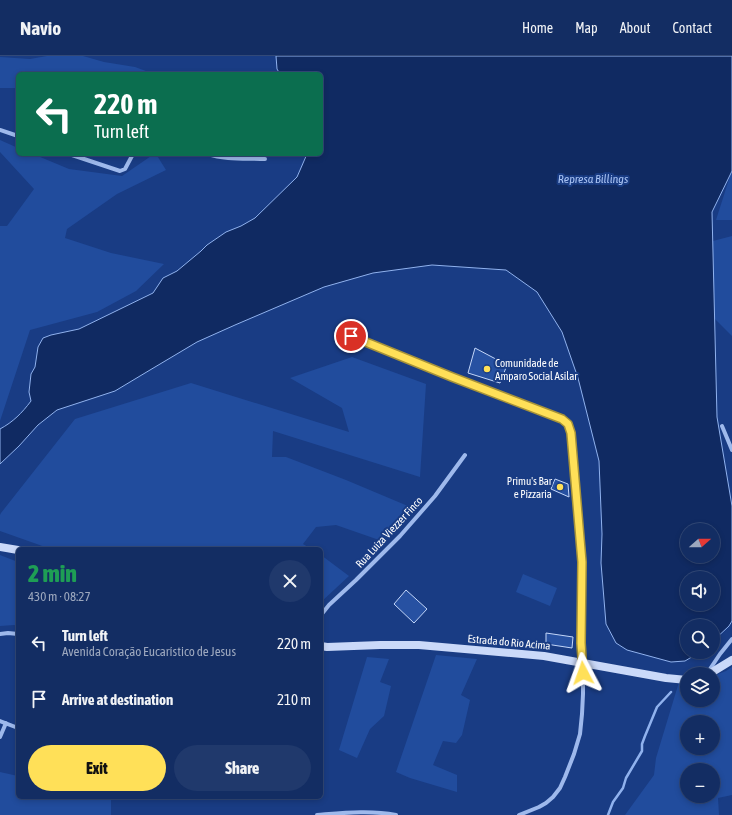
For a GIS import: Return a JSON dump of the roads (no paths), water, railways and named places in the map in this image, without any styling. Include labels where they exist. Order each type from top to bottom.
[{"type":"main road","points":[[0,548],[16,550]]},
{"type":"main road","name":"Estrada do Rio Acima","points":[[323,647],[419,645],[544,656],[654,676],[680,679]]},
{"type":"main road","points":[[720,667],[732,660]]},
{"type":"street","points":[[0,130],[16,135]]},
{"type":"street","points":[[75,156],[120,171],[128,166],[132,156]]},
{"type":"street","points":[[212,156],[265,159]]},
{"type":"street","points":[[351,336],[562,419],[568,424],[571,433],[582,562],[582,714],[580,734],[574,754],[560,788],[546,803],[519,815]]},
{"type":"street","points":[[722,426],[732,450]]},
{"type":"street","name":"Rua Luiza Viezzer Finco","points":[[323,612],[400,536],[435,496],[465,455]]},
{"type":"street","points":[[0,634],[16,634]]},
{"type":"street","points":[[712,667],[732,639]]},
{"type":"street","points":[[0,721],[16,727]]},
{"type":"street","points":[[0,737],[6,723]]},
{"type":"street","points":[[317,815],[379,813],[396,815]]},
{"type":"water","name":"Represa Billings","points":[[276,56],[732,56],[732,171],[712,212],[717,417],[732,506],[732,621],[720,634],[720,619],[680,619],[680,659],[688,659],[685,661],[671,662],[627,650],[616,643],[606,624],[601,563],[602,534],[599,461],[578,378],[562,332],[537,292],[506,270],[432,265],[373,273],[324,287],[197,342],[115,391],[57,410],[38,425],[0,464],[0,429],[17,417],[31,401],[29,392],[31,374],[35,367],[38,347],[43,338],[79,329],[153,293],[163,278],[177,271],[207,245],[226,232],[255,218],[297,177],[306,156],[323,156],[323,72],[279,72],[277,69]]},
{"type":"waterway","points":[[608,815],[613,802],[623,788],[626,778],[642,751],[642,744],[657,707],[671,692]]},
{"type":"place","name":"Comunidade de Amparo Social Asilar","points":[[487,369]]},
{"type":"place","name":"Primu's Bar e Pizzaria","points":[[560,487]]}]
